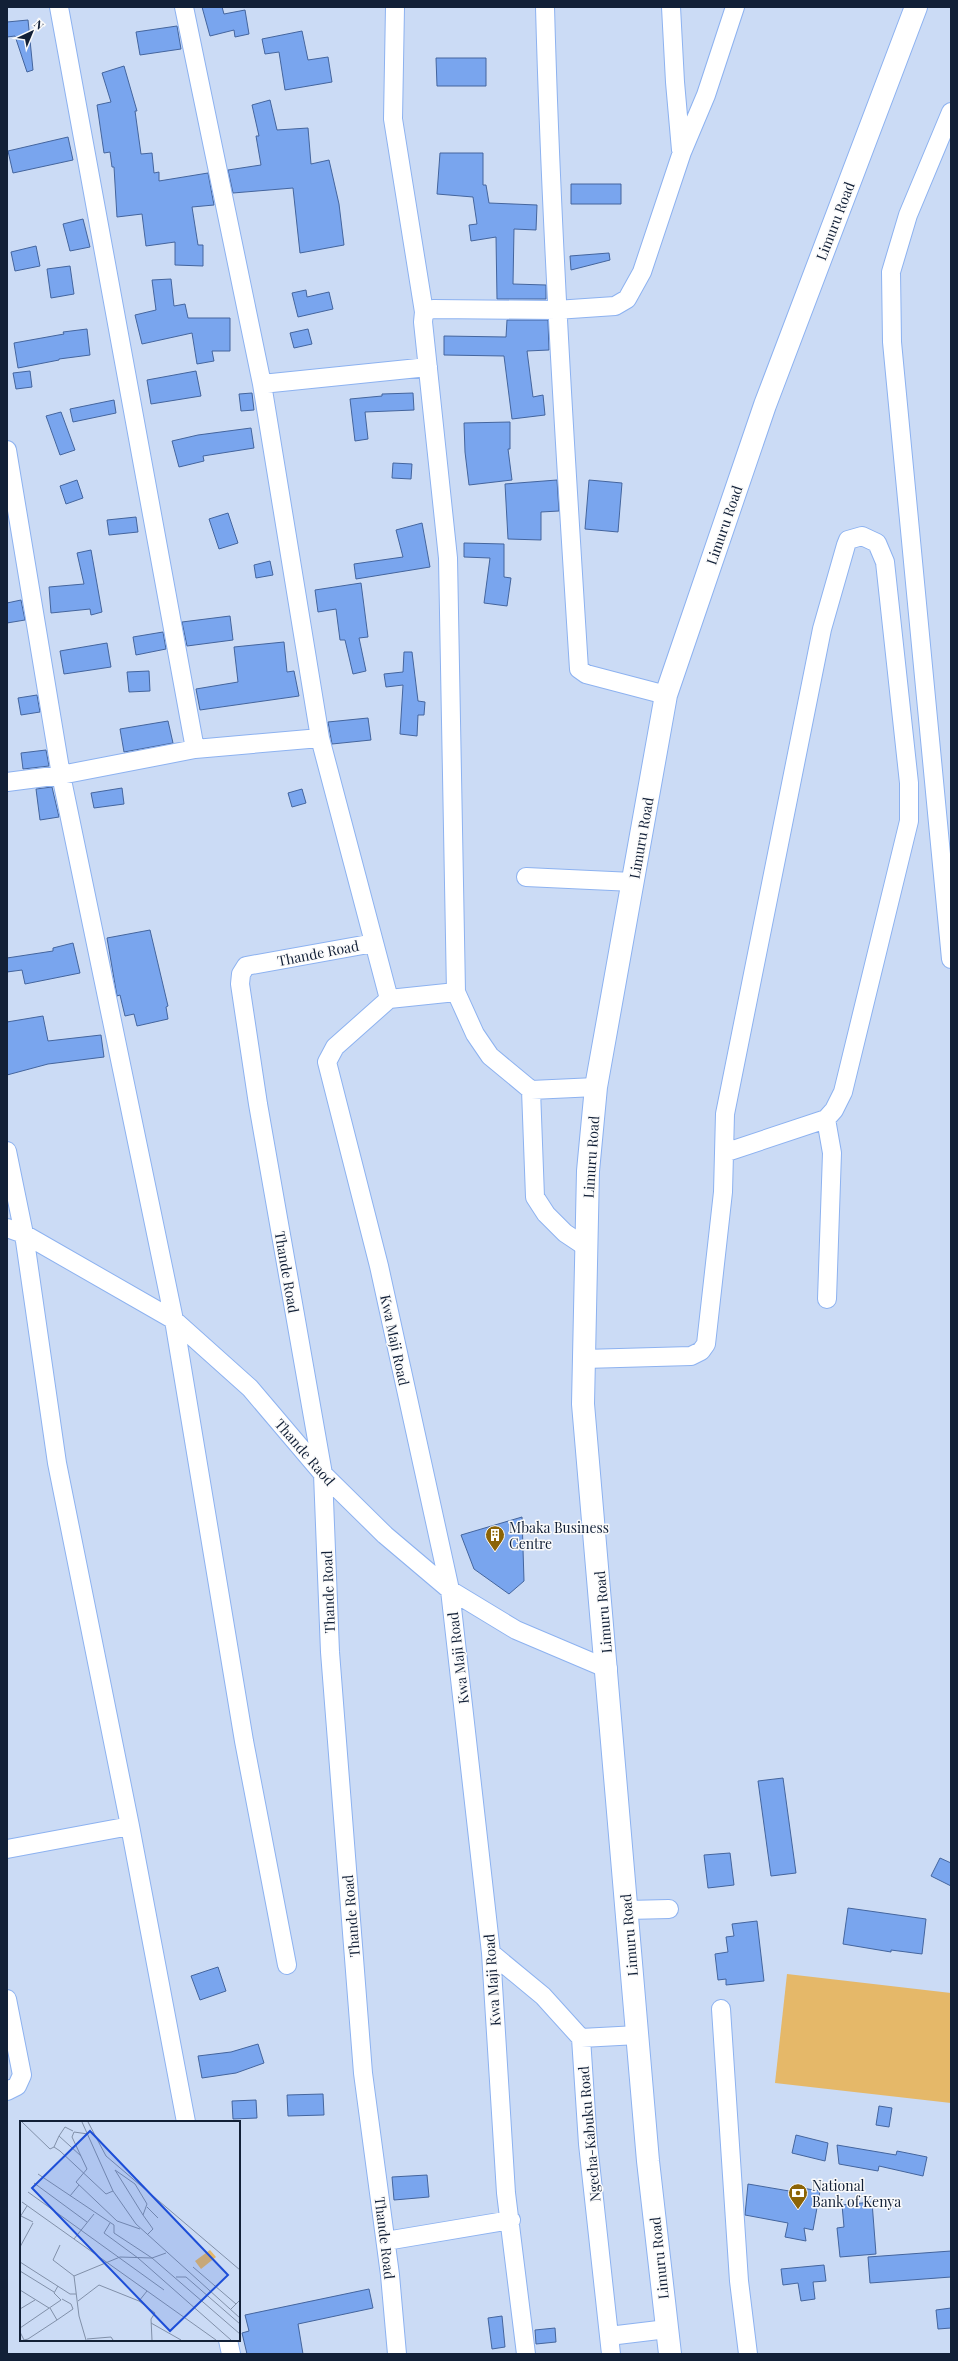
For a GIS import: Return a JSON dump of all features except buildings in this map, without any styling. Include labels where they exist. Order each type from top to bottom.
[{"type":"highway","name":"Limuru Road","points":[[670,2354],[648,2161],[608,1669],[584,1404],[588,1171],[596,1087],[666,695],[766,405],[916,7]]},
{"type":"street","points":[[59,7],[195,749]]},
{"type":"street","points":[[184,7],[262,384],[320,738],[389,999],[456,992]]},
{"type":"street","points":[[395,7],[393,119],[424,312],[423,322],[448,558],[456,992],[475,1034],[490,1056],[531,1090],[596,1087]]},
{"type":"street","points":[[545,7],[549,170],[556,310],[579,670],[586,674],[666,695]]},
{"type":"street","points":[[671,7],[674,82],[682,152]]},
{"type":"street","points":[[424,312],[433,308],[556,310],[615,306],[627,299],[642,272],[682,152],[706,95],[735,7]]},
{"type":"street","points":[[951,112],[908,216],[891,272],[892,342],[951,959]]},
{"type":"street","points":[[262,384],[428,367]]},
{"type":"street","points":[[7,450],[61,775],[174,1320],[244,1741],[287,1964]]},
{"type":"street","points":[[584,1359],[691,1356],[701,1352],[706,1344],[723,1192],[724,1153],[725,1114],[822,629],[848,540],[862,536],[877,543],[885,562],[908,783],[909,821],[843,1092],[834,1110],[826,1119],[724,1153]]},
{"type":"street","points":[[7,782],[61,775],[195,749],[320,738]]},
{"type":"street","points":[[526,877],[633,882]]},
{"type":"street","name":"Thande Road","points":[[374,943],[246,966],[241,974],[240,984],[258,1104],[323,1474],[330,1652],[363,2065],[386,2241],[397,2354]]},
{"type":"street","name":"Kwa Maji Road","points":[[389,999],[335,1047],[327,1062],[379,1266],[450,1590],[491,1953],[506,2193],[511,2220],[526,2354]]},
{"type":"street","points":[[531,1090],[535,1196],[546,1214],[565,1233],[586,1247]]},
{"type":"street","points":[[826,1119],[832,1153],[827,1298]]},
{"type":"street","points":[[7,1151],[24,1234],[57,1463],[130,1826],[186,2121]]},
{"type":"street","name":"Thande Raod","points":[[7,1228],[24,1234],[174,1320],[250,1388],[323,1474],[385,1535],[450,1590],[516,1630],[608,1669]]},
{"type":"street","points":[[7,1849],[130,1826]]},
{"type":"street","points":[[627,1910],[669,1909]]},
{"type":"street","points":[[491,1953],[543,1996],[581,2038],[638,2035]]},
{"type":"street","points":[[7,1999],[22,2076],[17,2086],[7,2091]]},
{"type":"street","points":[[721,2009],[739,2281],[748,2354]]},
{"type":"street","name":"Ngecha-Kabuku Road","points":[[581,2038],[588,2144],[611,2354]]},
{"type":"street","points":[[386,2241],[511,2220]]},
{"type":"street","points":[[609,2336],[667,2329]]},
{"type":"street","points":[[228,2341],[231,2354]]},
{"type":"shaded area","points":[[787,1974],[951,1993],[951,2103],[775,2083]]},
{"type":"place","name":"Mbaka Business Centre","points":[[495,1552]]},
{"type":"place","name":"National Bank of Kenya","points":[[798,2210]]}]
